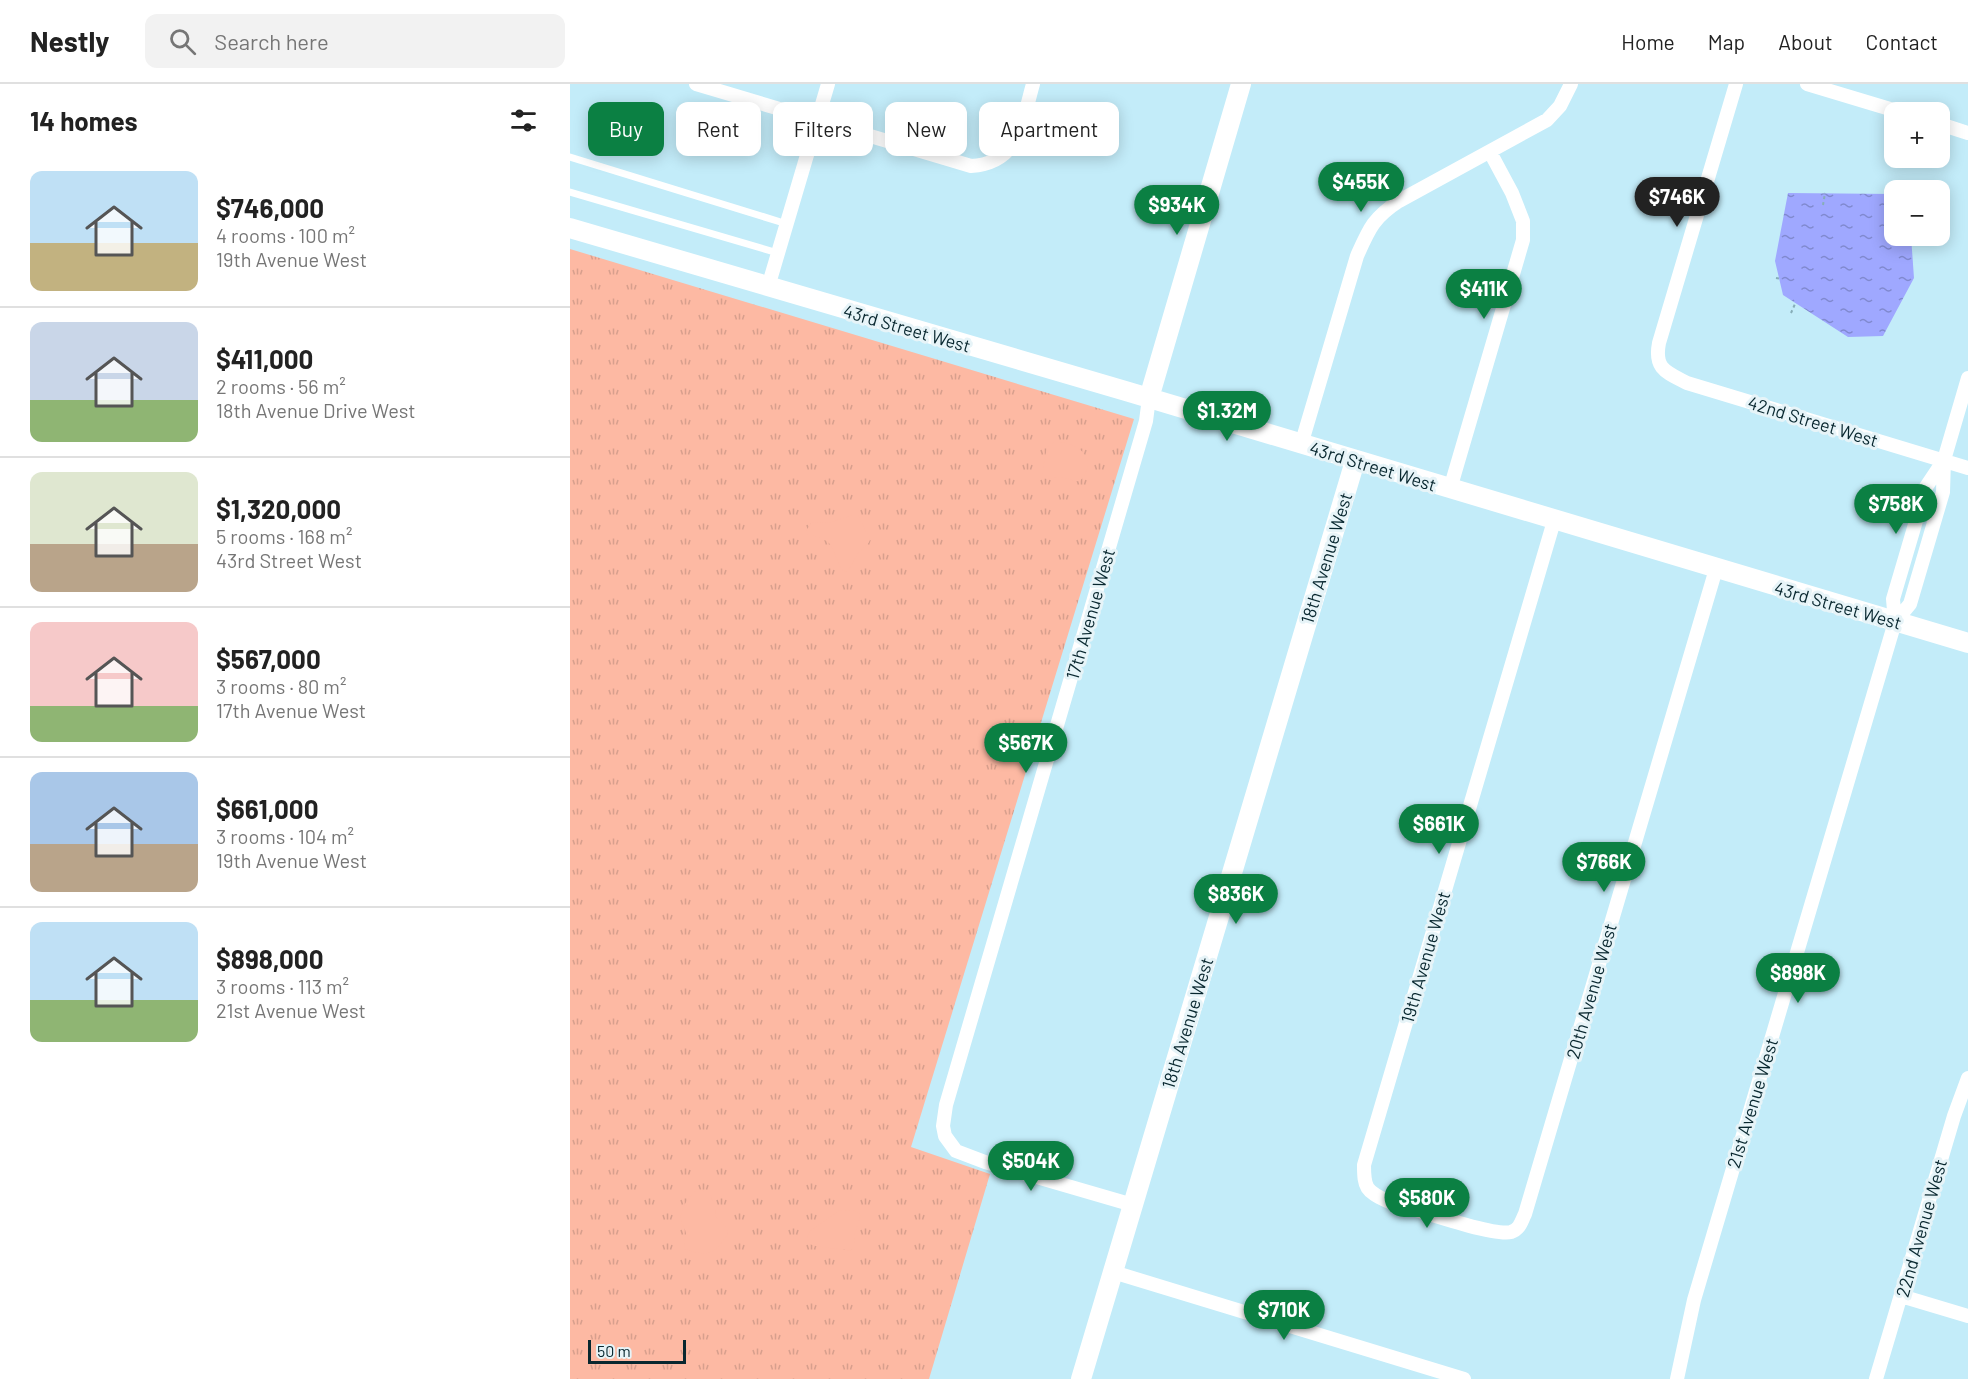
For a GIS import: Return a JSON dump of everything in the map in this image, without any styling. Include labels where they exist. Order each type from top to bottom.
[{"type":"street","points":[[696,84],[773,108]]},
{"type":"street","points":[[823,102],[828,84]]},
{"type":"street","points":[[873,137],[971,166],[994,162],[1004,156],[1016,141],[1033,84]]},
{"type":"street","name":"17th Avenue West","points":[[1132,1205],[985,1162],[956,1151],[949,1143],[943,1126],[946,1105],[1146,421],[1149,398],[1241,84]]},
{"type":"street","points":[[1301,445],[1357,256],[1370,226],[1383,212],[1399,201],[1546,120],[1560,106],[1571,84]]},
{"type":"street","name":"42nd Street West","points":[[1736,84],[1659,343],[1657,356],[1662,368],[1687,383],[1968,468]]},
{"type":"street","points":[[1807,84],[1884,107]]},
{"type":"street","points":[[1950,127],[1968,133]]},
{"type":"street","points":[[1450,489],[1522,240],[1522,221],[1519,212],[1512,193],[1490,152]]},
{"type":"street","points":[[768,287],[807,156]]},
{"type":"street","name":"43rd Street West","points":[[570,228],[1149,398],[1968,644]]},
{"type":"street","name":"21st Avenue West","points":[[1677,1379],[1694,1300],[1895,622],[1893,599],[1926,487],[1944,460],[1968,378]]},
{"type":"street","name":"18th Avenue West","points":[[1081,1379],[1355,461]]},
{"type":"street","name":"19th Avenue West","points":[[1508,1233],[1486,1230],[1387,1201],[1371,1194],[1364,1182],[1364,1165],[1554,521]]},
{"type":"street","name":"20th Avenue West","points":[[1508,1233],[1519,1227],[1525,1214],[1716,569]]},
{"type":"street","name":"22nd Avenue West","points":[[1876,1379],[1954,1116],[1968,1078]]},
{"type":"street","points":[[1113,1272],[1464,1379]]},
{"type":"street","points":[[1901,1296],[1968,1316]]},
{"type":"lane","points":[[570,157],[787,224]]},
{"type":"lane","points":[[570,192],[778,253]]},
{"type":"path","points":[[1823,205],[1825,193]]},
{"type":"path","points":[[1776,278],[1782,279]]},
{"type":"path","points":[[1791,313],[1795,304]]},
{"type":"green space","points":[[570,249],[1134,419],[911,1147],[990,1174],[929,1379],[570,1379]]},
{"type":"green space","points":[[1055,442],[1072,445],[1084,453],[1087,466],[1080,481],[1062,477],[1043,478],[1047,447]]},
{"type":"green space","points":[[858,515],[870,540],[846,572],[841,569],[830,545],[823,539],[807,534],[806,531],[811,523],[832,522]]},
{"type":"green space","points":[[698,1189],[709,1193],[715,1206],[716,1217],[726,1227],[728,1233],[715,1250],[705,1253],[684,1249],[686,1234],[681,1215],[686,1202]]},
{"type":"green space","points":[[840,1210],[855,1211],[861,1214],[855,1233],[854,1248],[850,1251],[809,1244],[807,1237],[810,1231]]},
{"type":"water","points":[[1788,193],[1884,194],[1884,246],[1912,246],[1914,278],[1883,336],[1848,337],[1783,295],[1775,261]]}]
